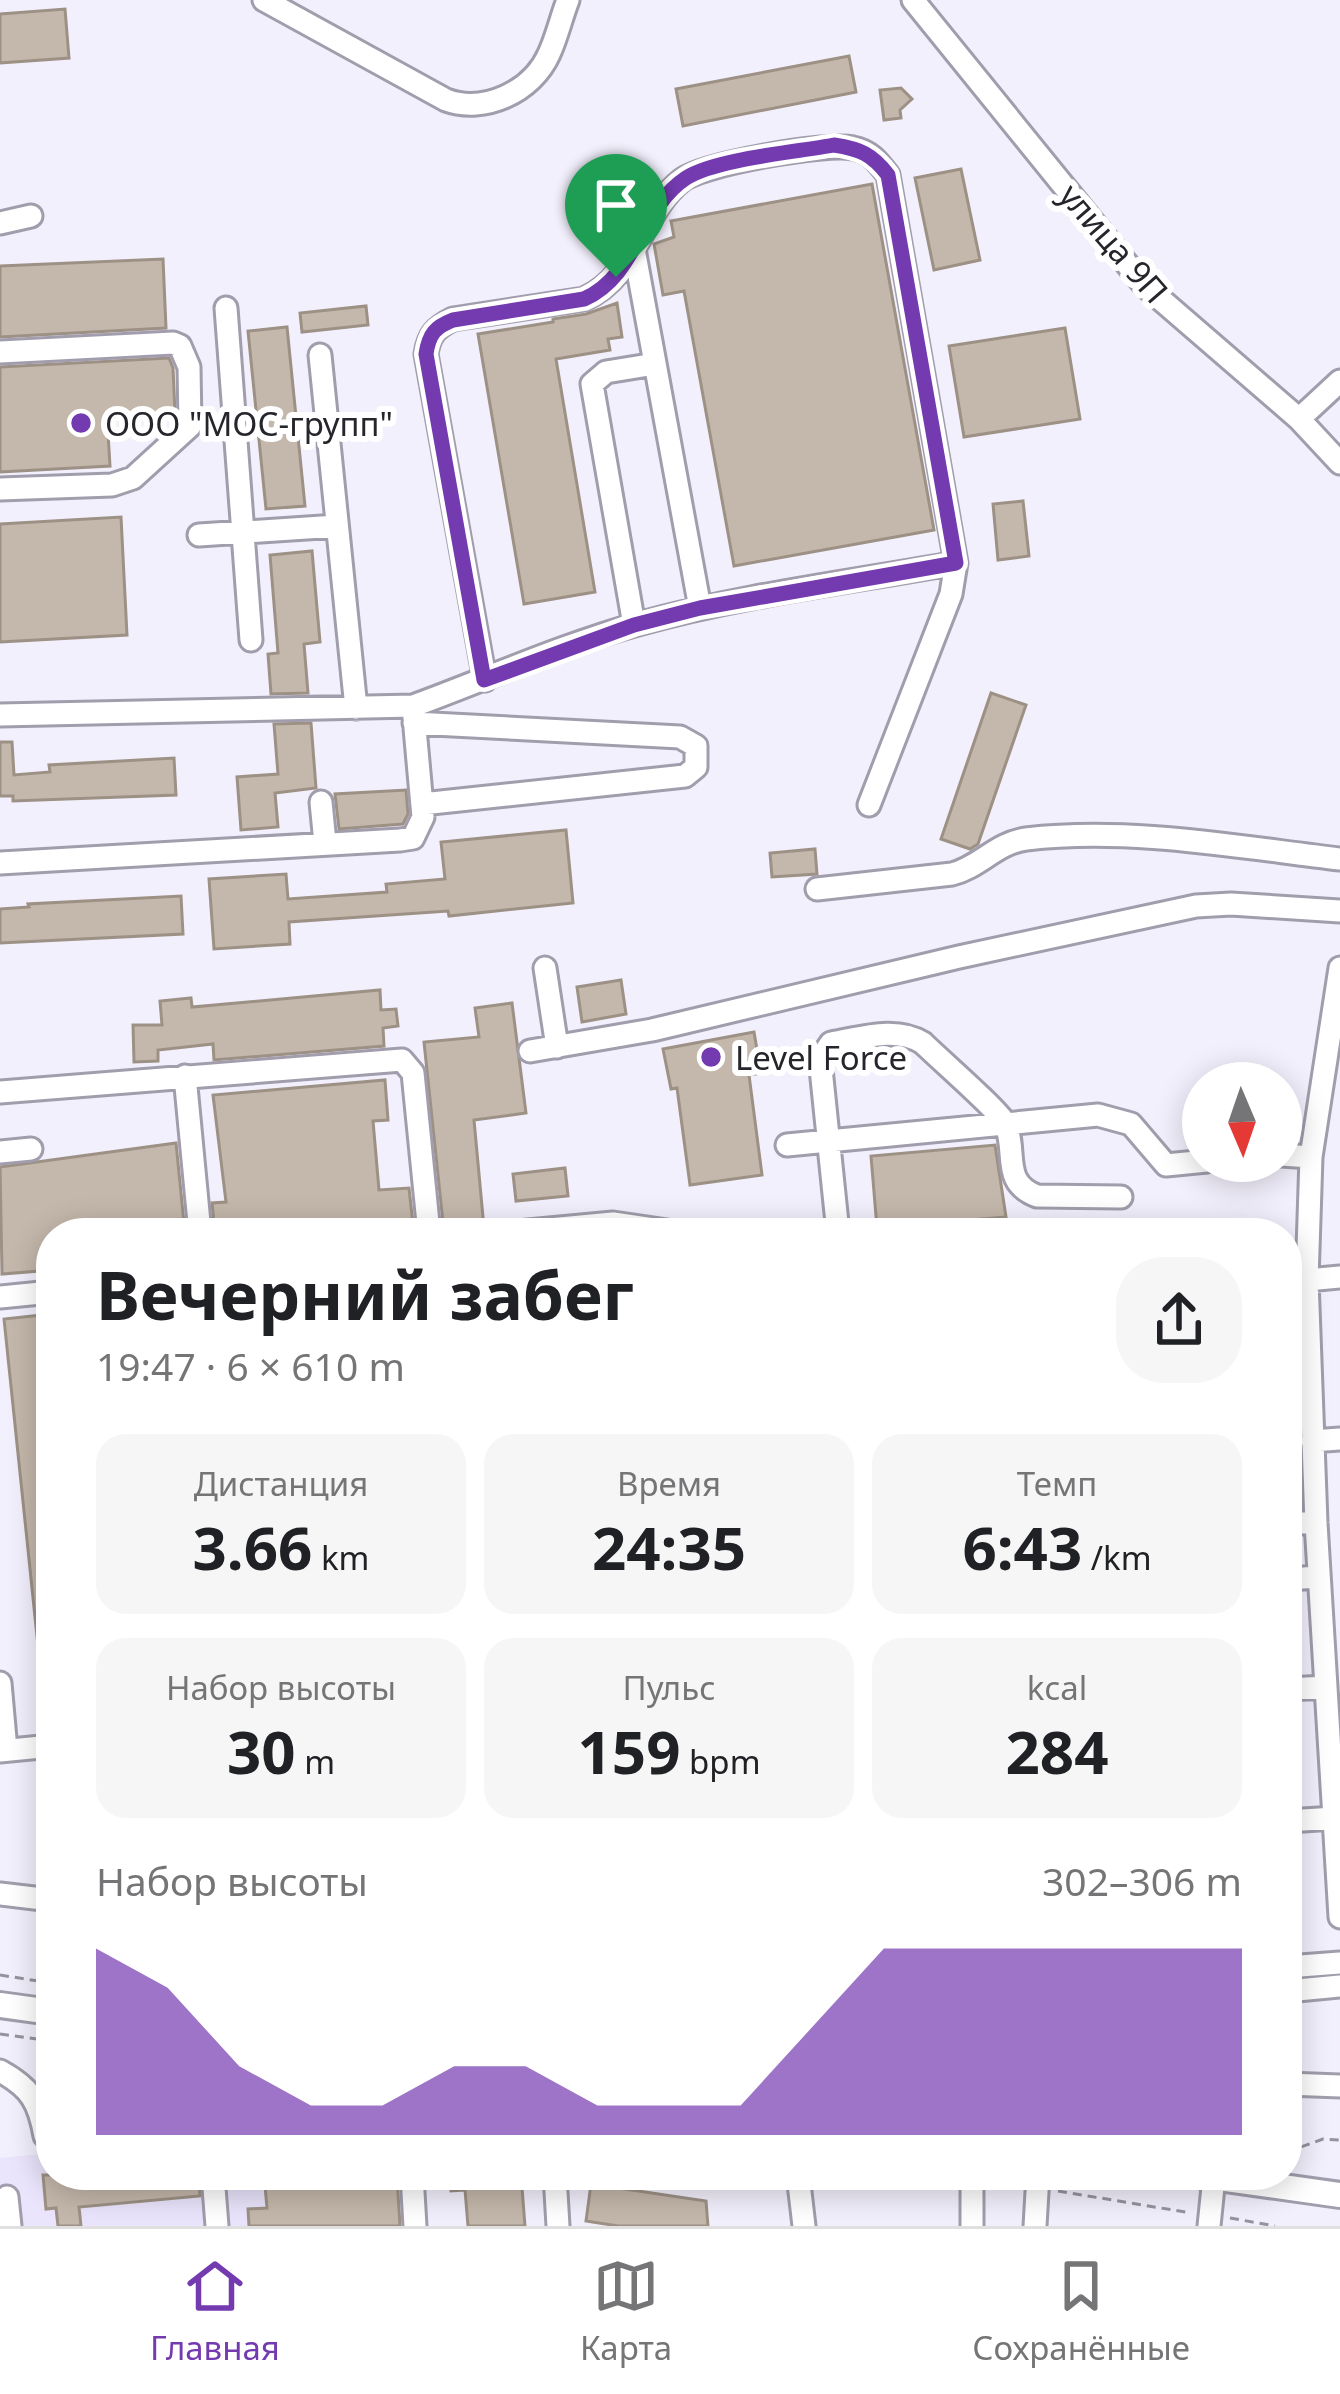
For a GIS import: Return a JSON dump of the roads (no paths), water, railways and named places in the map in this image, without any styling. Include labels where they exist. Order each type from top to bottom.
[{"type":"main road","points":[[0,2005],[36,2010]]},
{"type":"main road","points":[[1302,2190],[1340,2195]]},
{"type":"street","points":[[264,0],[446,100],[478,107],[522,86],[541,69],[568,0]]},
{"type":"street","name":"улица 9П","points":[[913,0],[1144,285],[1299,419],[1340,463]]},
{"type":"street","points":[[484,680],[426,354],[437,326],[584,299],[603,291],[666,197],[683,179],[703,169],[834,145],[859,148],[888,175],[956,563],[951,594],[869,806]]},
{"type":"street","points":[[0,223],[31,216]]},
{"type":"street","points":[[634,249],[700,608]]},
{"type":"street","points":[[226,308],[251,640]]},
{"type":"street","points":[[0,352],[173,343],[181,346],[189,367],[192,418],[186,434],[125,482],[0,489]]},
{"type":"street","points":[[320,355],[356,708]]},
{"type":"street","points":[[634,625],[591,391],[598,376],[606,372],[655,364]]},
{"type":"street","points":[[1299,419],[1340,381]]},
{"type":"street","points":[[199,535],[337,526]]},
{"type":"street","points":[[414,715],[484,680],[634,625],[700,608],[956,563]]},
{"type":"street","points":[[0,715],[356,708],[680,737],[696,746],[696,767],[685,776],[422,804]]},
{"type":"street","points":[[0,862],[413,838],[421,829],[422,804],[414,715]]},
{"type":"street","points":[[321,802],[325,843]]},
{"type":"street","points":[[817,889],[961,872],[999,846],[1025,839],[1158,838],[1340,859]]},
{"type":"street","points":[[530,1051],[652,1030],[1196,906],[1340,911]]},
{"type":"street","points":[[544,968],[557,1047]]},
{"type":"street","points":[[1302,1311],[1311,1157],[1340,968]]},
{"type":"street","points":[[837,1218],[819,1072],[824,1051],[831,1043],[892,1034],[923,1042],[1004,1123],[1013,1177],[1026,1192],[1121,1197]]},
{"type":"street","points":[[0,1092],[402,1060],[413,1073],[428,1218]]},
{"type":"street","points":[[185,1076],[199,1218]]},
{"type":"street","points":[[788,1145],[1098,1115],[1131,1124],[1166,1165],[1182,1163]]},
{"type":"street","points":[[1314,1130],[1340,1128]]},
{"type":"street","points":[[0,1152],[31,1150]]},
{"type":"street","points":[[1302,1156],[1311,1157]]},
{"type":"street","points":[[1307,1280],[1340,1277]]},
{"type":"street","points":[[0,1297],[36,1293]]},
{"type":"street","points":[[1302,1366],[1316,1522],[1326,1567],[1340,1917]]},
{"type":"street","points":[[1312,1441],[1340,1439]]},
{"type":"street","points":[[1302,1522],[1316,1522]]},
{"type":"street","points":[[0,1683],[3,1751],[36,1748]]},
{"type":"street","points":[[1302,1819],[1335,1818]]},
{"type":"street","points":[[0,1894],[36,1898]]},
{"type":"street","points":[[1302,1966],[1340,1964]]},
{"type":"street","points":[[1302,1990],[1340,1987]]},
{"type":"street","points":[[0,2071],[36,2098]]},
{"type":"street","points":[[1302,2085],[1340,2086]]},
{"type":"street","points":[[214,2190],[217,2226]]},
{"type":"street","points":[[413,2190],[416,2226]]},
{"type":"street","points":[[556,2190],[558,2226]]},
{"type":"street","points":[[800,2190],[804,2226]]},
{"type":"street","points":[[972,2190],[972,2226]]},
{"type":"street","points":[[1036,2226],[1037,2190]]},
{"type":"street","points":[[1207,2190],[1210,2221]]},
{"type":"street","points":[[8,2197],[10,2226]]},
{"type":"place","name":"ООО \"МОС-групп\"","points":[[81,423]]},
{"type":"place","name":"Level Force","points":[[711,1057]]}]
